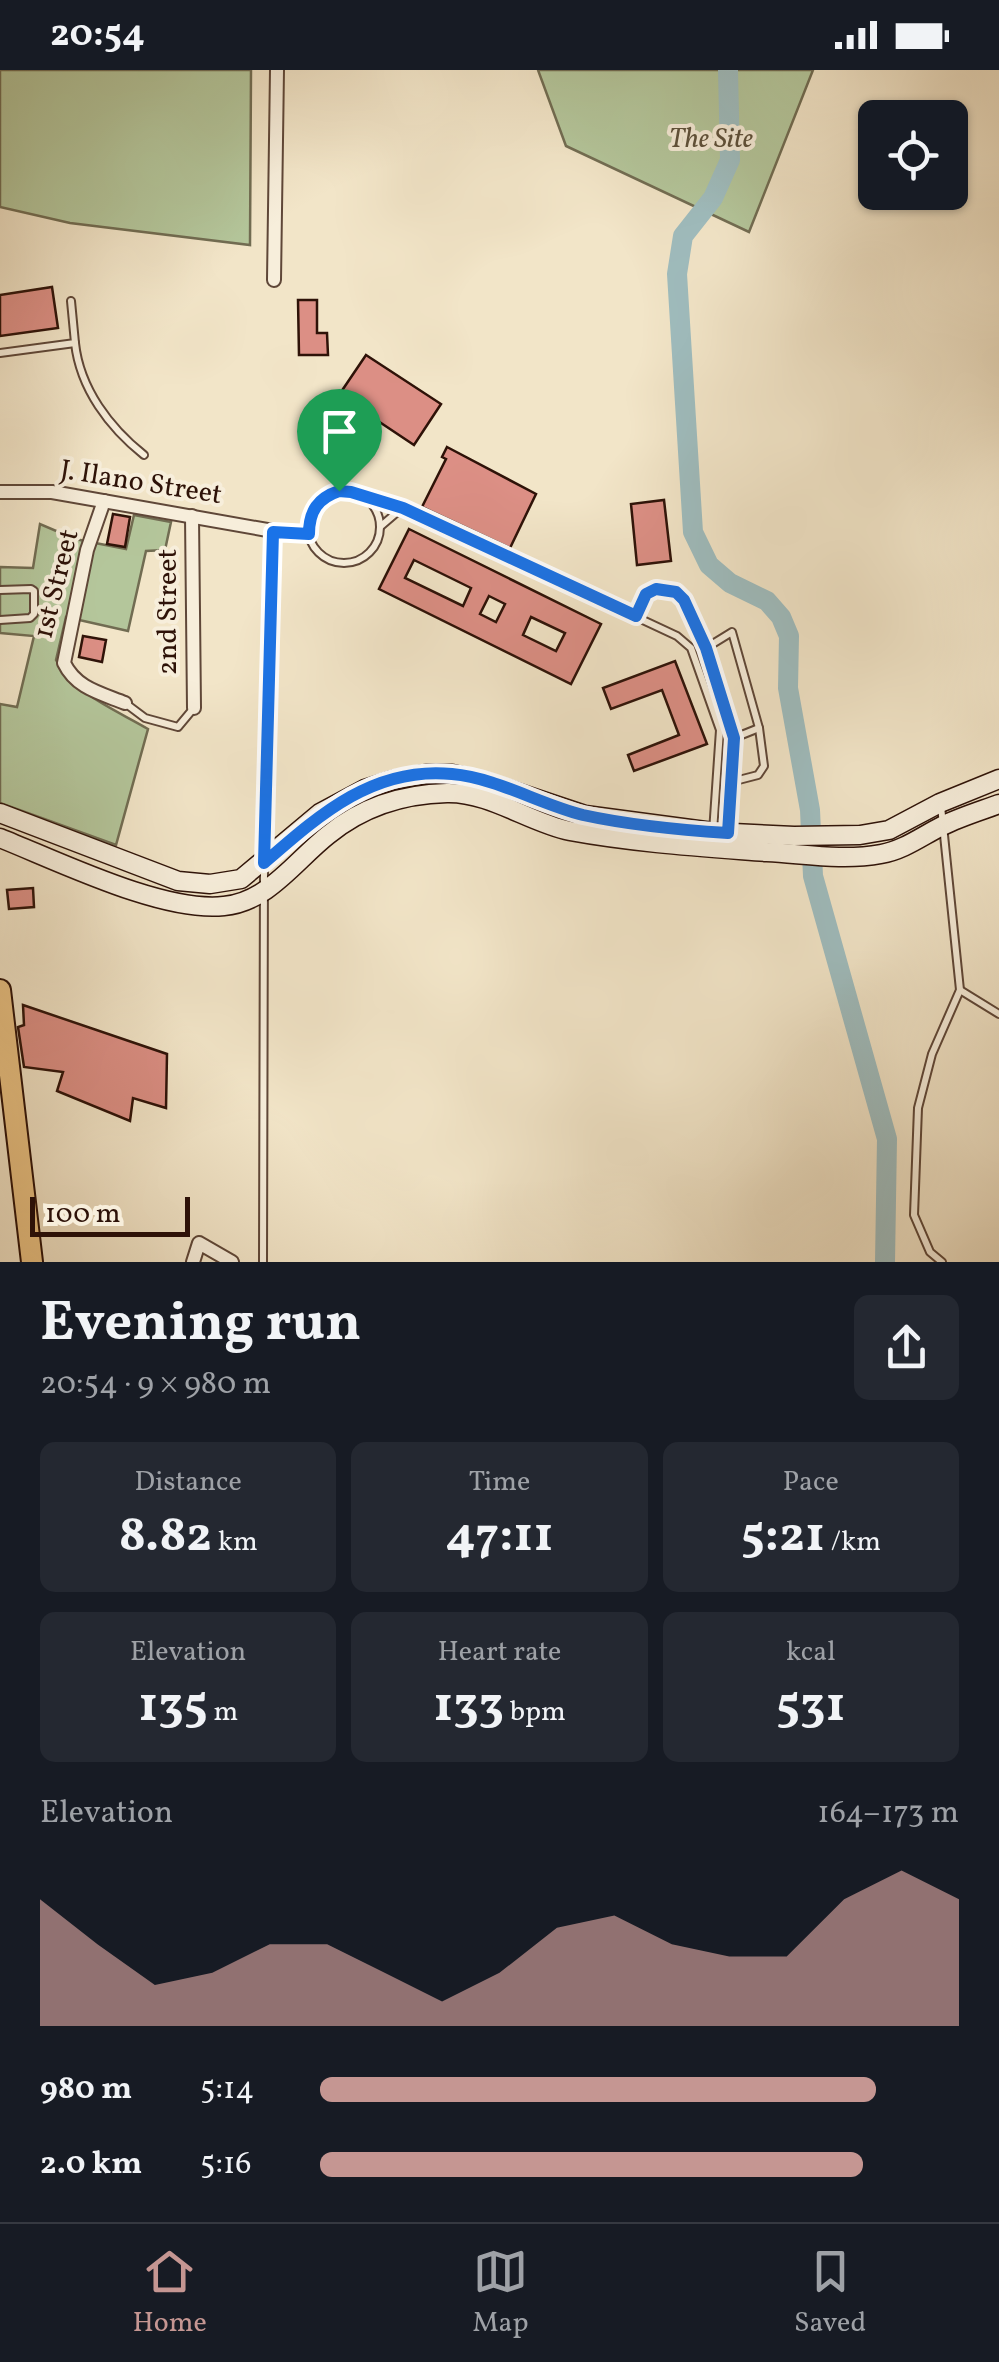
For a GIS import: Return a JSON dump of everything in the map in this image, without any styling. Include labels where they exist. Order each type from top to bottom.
[{"type":"main road","points":[[0,814],[178,881],[210,884],[241,879],[320,813],[365,789],[426,774],[452,774],[486,782],[585,815],[794,844],[844,858],[883,854],[909,846],[943,826],[999,804]]},
{"type":"main road","points":[[0,838],[158,897],[198,907],[241,903],[262,895],[330,832],[368,808],[411,796],[452,792],[567,830],[686,846],[794,844],[889,830],[940,803],[999,779]]},
{"type":"main road","points":[[0,990],[32,1262]]},
{"type":"street","points":[[274,280],[277,70]]},
{"type":"street","name":"J. Ilano Street","points":[[0,492],[52,492],[273,532]]},
{"type":"street","name":"1st Street","points":[[104,501],[88,550],[64,662],[82,686],[125,703]]},
{"type":"street","name":"2nd Street","points":[[192,516],[194,708]]},
{"type":"street","points":[[193,1262],[199,1243],[232,1262]]},
{"type":"lane","points":[[71,301],[75,343],[85,378],[110,424],[144,455]]},
{"type":"lane","points":[[0,352],[75,343]]},
{"type":"lane","points":[[403,508],[381,526],[371,551],[348,563],[323,556],[309,534],[312,511],[319,502],[339,491],[362,495],[403,508],[636,616],[677,636],[691,648],[716,714],[721,746],[720,833]]},
{"type":"lane","points":[[362,495],[372,503],[381,526]]},
{"type":"lane","points":[[263,1262],[262,895],[273,532],[309,534]]},
{"type":"lane","points":[[0,590],[31,588],[34,614],[30,618],[0,620]]},
{"type":"lane","points":[[636,616],[646,594],[656,589],[676,592],[684,600],[706,648],[734,738],[732,782],[720,833]]},
{"type":"lane","points":[[706,648],[732,632],[759,728],[764,766],[758,775],[732,782]]},
{"type":"lane","points":[[125,703],[146,718],[178,726],[194,708]]},
{"type":"lane","points":[[734,738],[759,728]]},
{"type":"lane","points":[[940,803],[960,990],[932,1054],[918,1108],[914,1215],[930,1252],[942,1262]]},
{"type":"lane","points":[[960,990],[999,1014]]},
{"type":"green space","points":[[0,70],[251,70],[250,245],[70,223],[0,207]]},
{"type":"green space","name":"The Site","points":[[538,70],[813,70],[749,232],[566,146]]},
{"type":"green space","points":[[134,515],[171,522],[165,550],[146,551],[128,631],[66,617],[56,660],[85,692],[148,729],[116,845],[0,803],[0,704],[17,707],[34,636],[0,633],[0,567],[33,568],[40,524],[75,539],[126,549]]},
{"type":"building","points":[[52,287],[58,328],[0,336],[0,295]]},
{"type":"building","points":[[298,300],[317,300],[317,333],[327,333],[328,355],[299,355]]},
{"type":"building","points":[[366,355],[441,404],[414,445],[339,395]]},
{"type":"building","points":[[447,447],[536,494],[510,548],[422,507],[446,459],[442,457]]},
{"type":"building","points":[[664,500],[671,561],[637,565],[631,504]]},
{"type":"building","points":[[113,514],[130,517],[125,547],[107,544]]},
{"type":"building","points":[[409,529],[601,624],[571,684],[379,589]],"holes":[[[414,560],[471,588],[463,606],[405,578]],[[489,596],[505,604],[496,622],[480,614]],[[531,617],[565,633],[556,651],[523,635]]]},
{"type":"building","points":[[83,636],[106,640],[102,662],[79,657]]},
{"type":"building","points":[[675,661],[707,744],[634,771],[628,755],[679,735],[662,690],[611,709],[603,688]]},
{"type":"building","points":[[33,888],[34,907],[9,909],[7,890]]},
{"type":"building","points":[[23,1005],[167,1054],[166,1108],[133,1098],[130,1121],[57,1091],[63,1072],[24,1067],[18,1027],[24,1025]]},
{"type":"waterway","points":[[728,70],[730,160],[713,198],[683,236],[677,274],[693,532],[709,565],[730,583],[767,601],[781,617],[789,636],[788,688],[810,810],[813,876],[887,1139],[885,1262]]},
{"type":"route","points":[[339,491],[403,508],[636,616],[646,594],[656,589],[676,592],[684,600],[706,648],[732,728],[728,833],[585,815],[486,782],[452,774],[426,774],[365,789],[320,813],[264,863],[273,532],[309,534],[312,511],[328,495],[339,491]]}]
